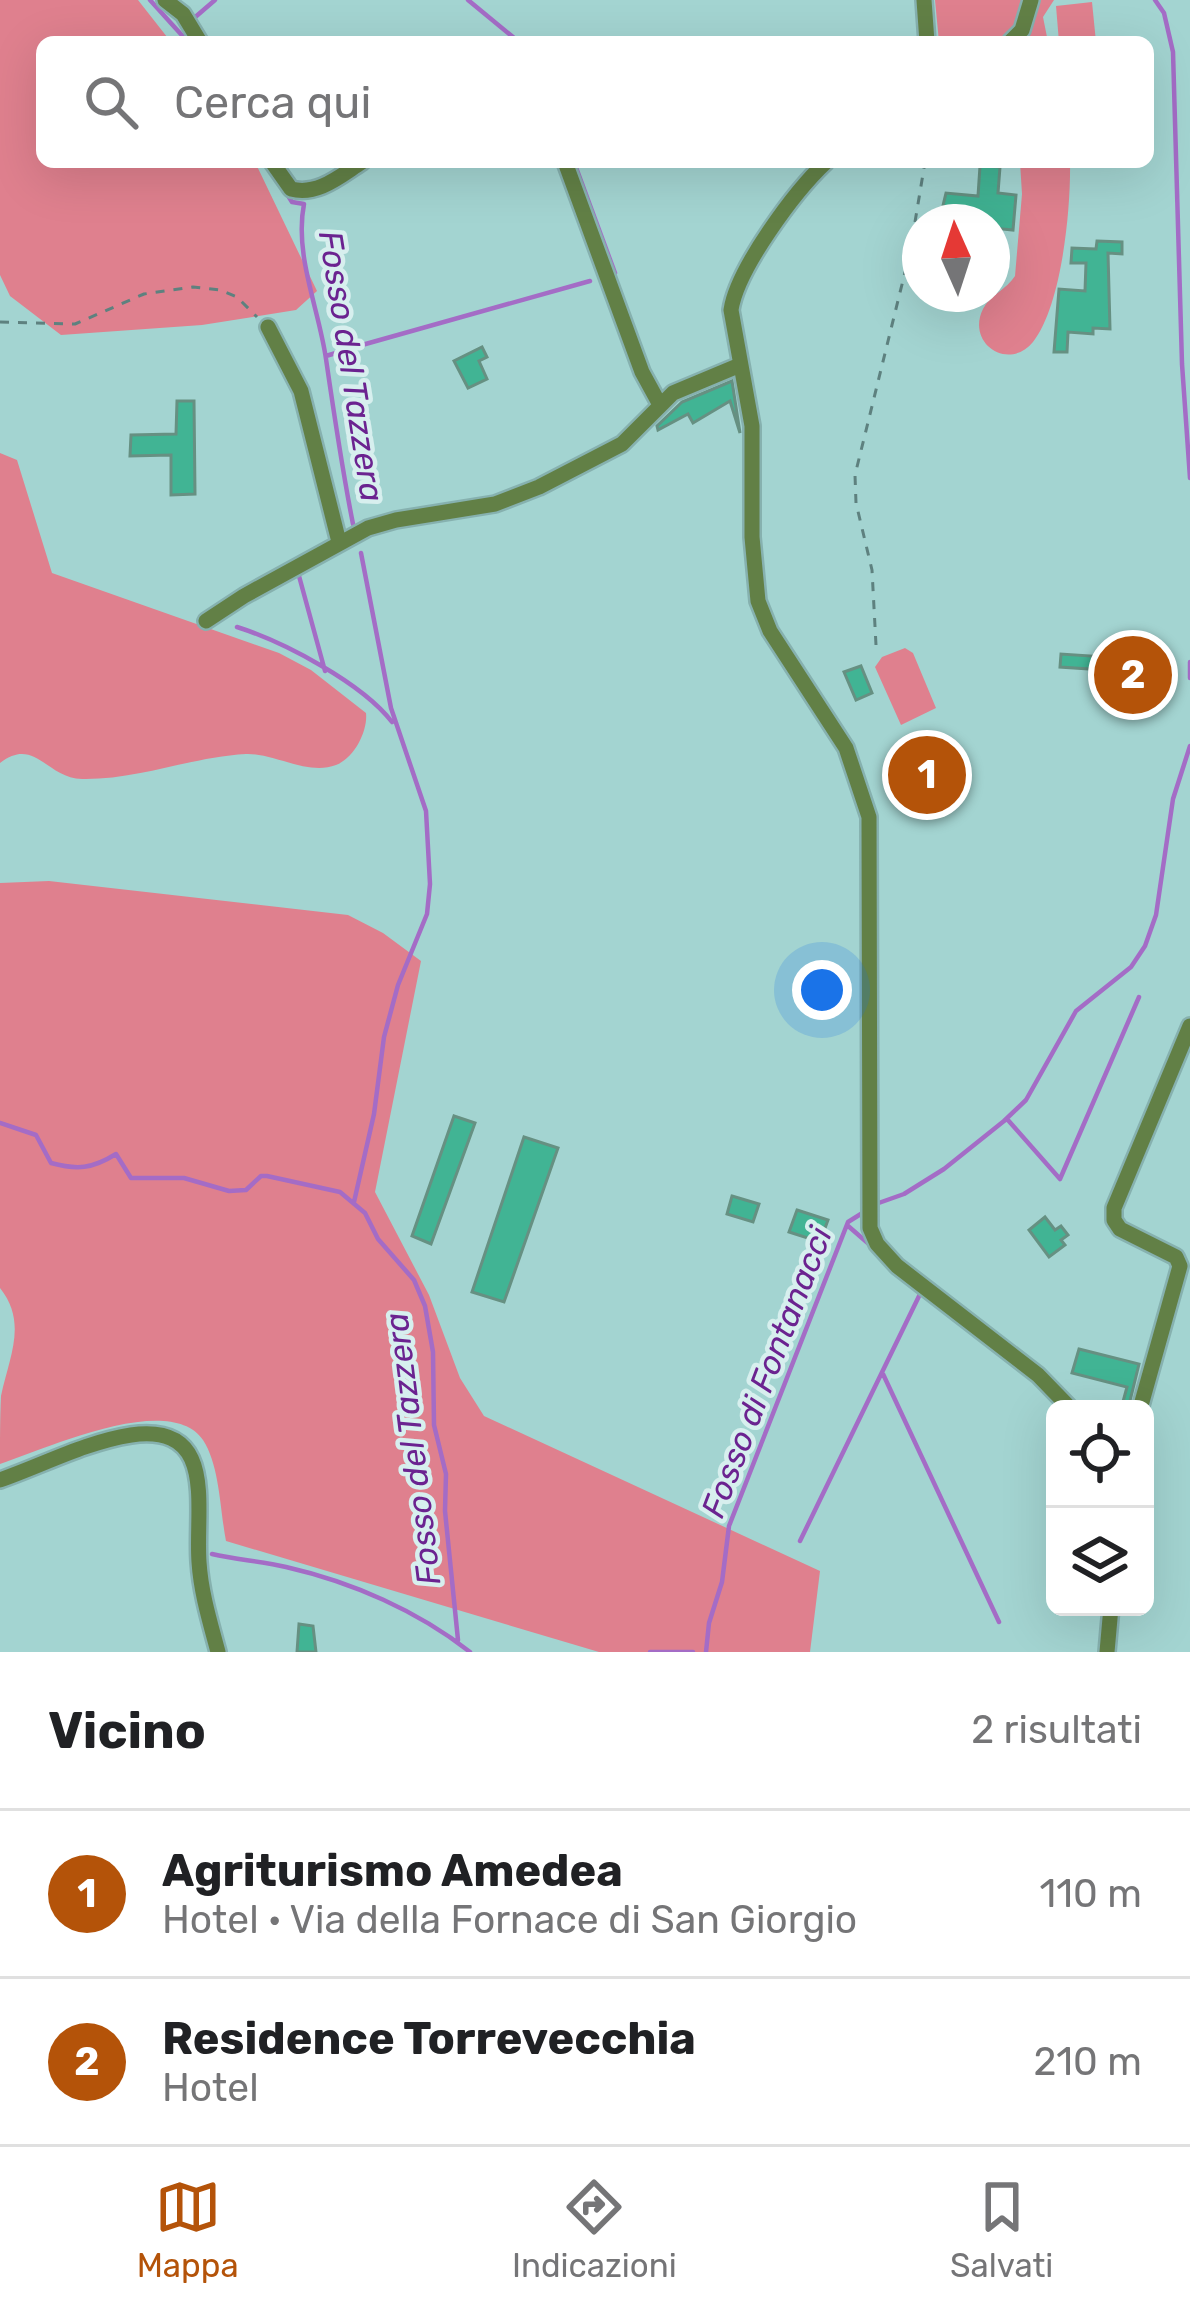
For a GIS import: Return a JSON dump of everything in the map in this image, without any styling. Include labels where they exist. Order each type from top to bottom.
[{"type":"street","points":[[165,0],[192,30]]},
{"type":"street","points":[[924,0],[927,36]]},
{"type":"street","points":[[1016,36],[1031,0]]},
{"type":"street","points":[[276,168],[291,189],[304,192],[352,168]]},
{"type":"street","points":[[568,168],[642,372],[660,405]]},
{"type":"street","points":[[821,168],[785,208],[735,293],[731,318],[752,426],[752,537],[761,612],[846,748],[869,817],[870,1228],[897,1266],[1039,1375],[1062,1400]]},
{"type":"street","points":[[268,327],[304,402],[339,542]]},
{"type":"street","points":[[206,621],[339,542],[382,523],[495,504],[527,493],[622,444],[685,386],[740,364]]},
{"type":"street","points":[[1143,1400],[1180,1267],[1176,1257],[1120,1228],[1114,1208],[1190,1026]]},
{"type":"street","points":[[0,1480],[110,1440],[149,1434],[178,1442],[189,1452],[199,1481],[200,1577],[218,1652]]},
{"type":"street","points":[[1107,1652],[1111,1616]]},
{"type":"path","points":[[876,645],[872,570],[856,503],[855,475],[910,252],[924,168]]},
{"type":"path","points":[[0,322],[75,324],[143,294],[194,287],[236,296],[268,327]]},
{"type":"shaded area","points":[[0,0],[138,0],[166,36],[36,36],[36,168],[258,168],[317,291],[296,310],[202,325],[61,335],[10,296],[0,275]]},
{"type":"shaded area","points":[[935,0],[1054,0],[1043,17],[1047,36],[938,36]]},
{"type":"shaded area","points":[[1092,2],[1095,36],[1058,36],[1056,6]]},
{"type":"shaded area","points":[[1020,168],[1070,168],[1066,229],[1051,305],[1033,342],[1023,351],[1002,354],[985,342],[979,321],[982,312],[1010,312],[1010,282],[1015,276]]},
{"type":"shaded area","points":[[0,453],[17,460],[52,573],[279,653],[311,670],[366,713],[362,735],[349,756],[336,765],[314,768],[246,754],[82,779],[23,754],[0,763]]},
{"type":"shaded area","points":[[905,648],[913,653],[936,708],[901,725],[875,667],[882,657]]},
{"type":"shaded area","points":[[49,881],[348,915],[421,961],[375,1192],[429,1295],[460,1378],[484,1416],[820,1571],[810,1652],[599,1652],[226,1541],[209,1451],[187,1426],[164,1421],[106,1428],[0,1464],[1,1396],[15,1327],[0,1288],[0,883]]},
{"type":"building","points":[[980,168],[1000,168],[998,193],[1016,195],[1013,230],[1010,204],[943,204],[946,193],[978,196]]},
{"type":"building","points":[[1097,241],[1122,242],[1122,254],[1108,253],[1110,329],[1093,328],[1093,334],[1068,332],[1067,352],[1054,352],[1059,289],[1085,291],[1086,263],[1071,263],[1072,248],[1096,249]]},
{"type":"building","points":[[482,347],[487,357],[479,361],[487,379],[468,388],[454,361]]},
{"type":"building","points":[[732,381],[740,433],[730,401],[693,423],[688,414],[658,430],[682,402]]},
{"type":"building","points":[[177,401],[194,401],[195,494],[171,495],[171,455],[130,456],[131,435],[176,434]]},
{"type":"building","points":[[1120,652],[1152,655],[1156,684],[1118,680],[1119,671],[1060,667],[1061,654],[1120,658]]},
{"type":"building","points":[[861,666],[872,693],[856,700],[844,672]]},
{"type":"building","points":[[914,751],[919,758],[930,751],[943,771],[919,787],[904,764]]},
{"type":"building","points":[[454,1116],[475,1123],[431,1244],[412,1236]]},
{"type":"building","points":[[524,1137],[558,1148],[504,1302],[472,1292]]},
{"type":"building","points":[[732,1196],[759,1204],[753,1222],[727,1214]]},
{"type":"building","points":[[797,1210],[828,1220],[820,1242],[789,1232]]},
{"type":"building","points":[[1045,1217],[1055,1230],[1061,1226],[1068,1235],[1061,1240],[1065,1245],[1049,1257],[1029,1230]]},
{"type":"building","points":[[1079,1349],[1139,1364],[1130,1400],[1123,1400],[1127,1387],[1072,1373]]},
{"type":"building","points":[[299,1624],[313,1626],[316,1652],[297,1652]]},
{"type":"waterway","name":"Fosso del Tazzera","points":[[150,0],[183,36]]},
{"type":"waterway","points":[[193,19],[215,0]]},
{"type":"waterway","points":[[468,0],[512,36]]},
{"type":"waterway","name":"Fosso di Fontanacci","points":[[1155,0],[1164,13],[1173,52],[1190,478]]},
{"type":"waterway","points":[[576,168],[615,273]]},
{"type":"waterway","name":"Fosso del Tazzera","points":[[287,194],[292,202],[304,204],[302,243],[353,524]]},
{"type":"waterway","points":[[362,345],[590,281]]},
{"type":"waterway","points":[[326,356],[352,348]]},
{"type":"waterway","name":"Fosso del Tazzera","points":[[354,1202],[374,1114],[384,1037],[398,985],[427,914],[430,884],[426,811],[391,708],[361,553]]},
{"type":"waterway","points":[[299,576],[325,671]]},
{"type":"waterway","points":[[237,627],[321,666],[362,693],[392,722]]},
{"type":"waterway","name":"Fosso di Fontanacci","points":[[1190,662],[1190,678]]},
{"type":"waterway","name":"Fosso di Fontanacci","points":[[873,1205],[904,1194],[944,1169],[1004,1121],[1026,1100],[1076,1011],[1131,967],[1156,915],[1173,799],[1190,746]]},
{"type":"waterway","points":[[1007,1119],[1060,1179],[1139,997]]},
{"type":"waterway","name":"Fosso del Tazzera","points":[[0,1123],[36,1135],[51,1163],[84,1167],[116,1154],[131,1178],[184,1178],[229,1191],[246,1190],[267,1176],[340,1192],[365,1213],[378,1239],[414,1280],[425,1306],[433,1352],[434,1425],[446,1474],[445,1511],[458,1640]]},
{"type":"waterway","name":"Fosso di Fontanacci","points":[[706,1652],[729,1526],[848,1222],[864,1212]]},
{"type":"waterway","points":[[847,1225],[870,1245]]},
{"type":"waterway","points":[[800,1541],[921,1292],[918,1289]]},
{"type":"waterway","points":[[883,1374],[999,1622]]},
{"type":"waterway","points":[[212,1554],[286,1567],[360,1590],[406,1611],[470,1652]]},
{"type":"waterway","name":"Fosso del Tazzera","points":[[650,1652],[693,1652]]},
{"type":"place","name":"Residence Torrevecchia","points":[[1133,675]]},
{"type":"place","name":"Agriturismo Amedea","points":[[927,775]]}]
